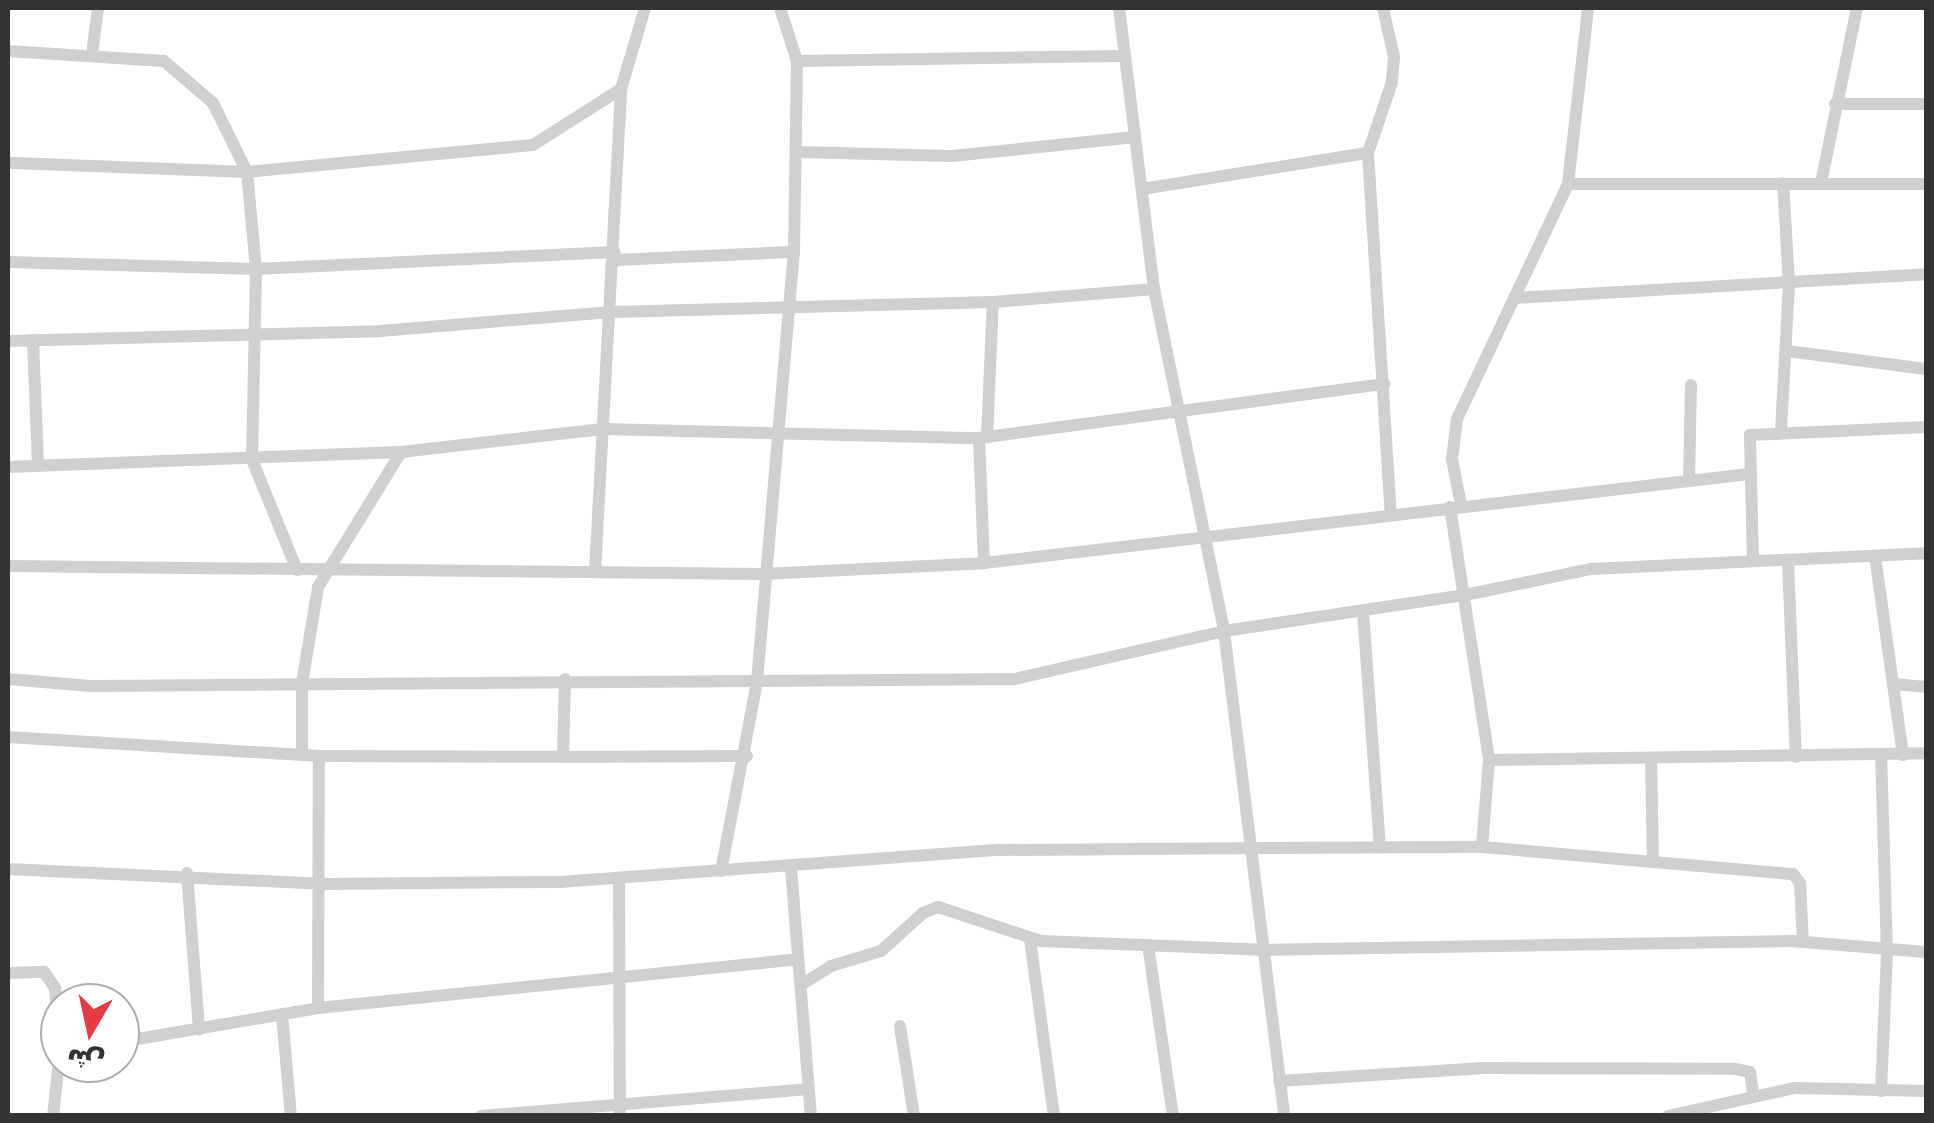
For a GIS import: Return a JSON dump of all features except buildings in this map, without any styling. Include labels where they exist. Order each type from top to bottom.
[{"type":"street","points":[[92,54],[98,8]]},
{"type":"street","points":[[596,572],[621,89],[645,8]]},
{"type":"street","points":[[721,871],[747,756],[758,682],[762,574],[780,435],[794,252],[796,61],[780,8]]},
{"type":"street","points":[[1119,8],[1154,289],[1224,631],[1284,1116]]},
{"type":"street","points":[[1382,8],[1394,56],[1392,82],[1368,153],[1391,515]]},
{"type":"street","points":[[1482,847],[1489,760],[1464,596],[1452,460],[1457,419],[1568,184],[1588,8]]},
{"type":"street","points":[[1822,183],[1857,8]]},
{"type":"street","points":[[8,51],[139,56],[183,72],[213,103],[248,172],[256,268],[252,460],[297,570]]},
{"type":"street","points":[[796,61],[1123,56]]},
{"type":"street","points":[[8,163],[248,172],[533,145],[621,89]]},
{"type":"street","points":[[1835,104],[1926,104]]},
{"type":"street","points":[[796,152],[952,156],[1135,137]]},
{"type":"street","points":[[1142,189],[1368,153]]},
{"type":"street","points":[[1781,432],[1789,283],[1784,183]]},
{"type":"street","points":[[1568,184],[1926,184]]},
{"type":"street","points":[[8,262],[256,268],[794,252]]},
{"type":"street","points":[[1514,298],[1926,274]]},
{"type":"street","points":[[8,341],[253,336],[611,312],[993,302],[1154,289]]},
{"type":"street","points":[[984,563],[983,437],[993,302]]},
{"type":"street","points":[[33,340],[38,466]]},
{"type":"street","points":[[1787,352],[1926,369]]},
{"type":"street","points":[[8,467],[401,452],[603,429],[983,437],[1384,384]]},
{"type":"street","points":[[1690,480],[1691,385]]},
{"type":"street","points":[[1754,562],[1750,435],[1926,427]]},
{"type":"street","points":[[302,755],[302,683],[326,570],[401,452]]},
{"type":"street","points":[[8,566],[762,574],[984,563],[1204,541],[1456,506],[1750,474]]},
{"type":"street","points":[[8,678],[91,686],[1046,676],[1224,631],[1464,596],[1591,569],[1926,552]]},
{"type":"street","points":[[1876,556],[1903,755]]},
{"type":"street","points":[[1788,561],[1796,756]]},
{"type":"street","points":[[1364,611],[1380,846]]},
{"type":"street","points":[[563,757],[566,680]]},
{"type":"street","points":[[1893,684],[1926,688]]},
{"type":"street","points":[[8,737],[319,756],[747,756]]},
{"type":"street","points":[[1489,760],[1926,753]]},
{"type":"street","points":[[318,1008],[322,884],[319,756]]},
{"type":"street","points":[[1880,1090],[1887,954],[1881,756]]},
{"type":"street","points":[[1652,758],[1653,859]]},
{"type":"street","points":[[8,869],[187,874],[322,884],[619,878],[999,850],[1482,847],[1653,859],[1798,877],[1803,942]]},
{"type":"street","points":[[791,868],[811,1116]]},
{"type":"street","points":[[187,874],[199,1030]]},
{"type":"street","points":[[619,878],[624,979],[621,1110]]},
{"type":"street","points":[[801,986],[831,966],[880,951],[938,907],[976,914],[1030,939],[1148,945],[1262,950],[1803,942],[1887,954],[1926,952]]},
{"type":"street","points":[[1030,939],[1054,1116]]},
{"type":"street","points":[[1148,945],[1173,1116]]},
{"type":"street","points":[[140,1039],[318,1008],[798,959]]},
{"type":"street","points":[[8,973],[51,976],[52,983]]},
{"type":"street","points":[[282,1014],[291,1116]]},
{"type":"street","points":[[900,1026],[914,1116]]},
{"type":"street","points":[[1279,1081],[1485,1068],[1736,1068],[1750,1072],[1753,1093]]},
{"type":"street","points":[[52,1116],[56,1083]]},
{"type":"street","points":[[1668,1116],[1753,1093],[1826,1086],[1926,1091]]},
{"type":"street","points":[[481,1116],[621,1110],[808,1089]]}]
